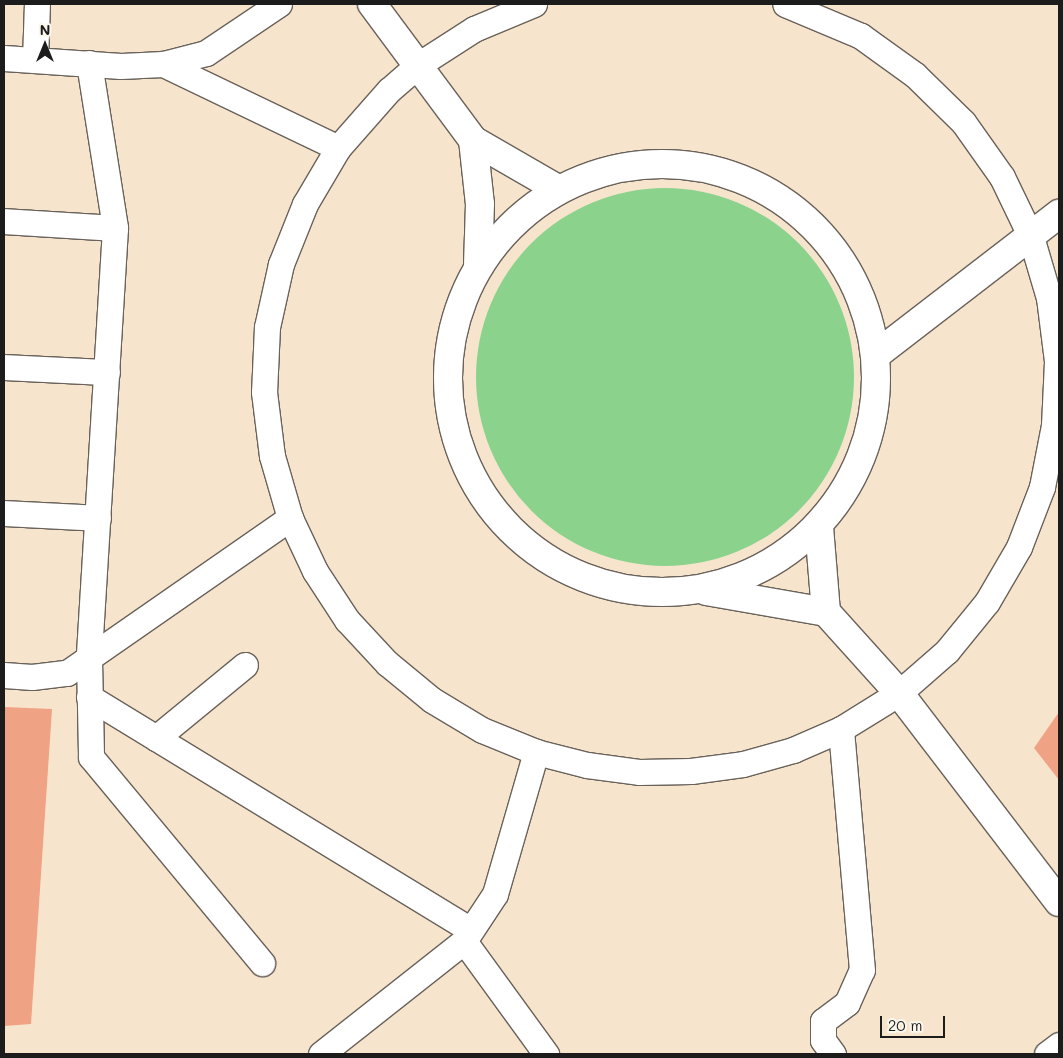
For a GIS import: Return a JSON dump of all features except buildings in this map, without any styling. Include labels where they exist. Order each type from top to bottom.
[{"type":"street","points":[[35,60],[37,4]]},
{"type":"street","points":[[4,58],[89,62],[121,66],[163,64],[206,54],[279,4]]},
{"type":"street","points":[[372,4],[473,140],[558,189]]},
{"type":"street","points":[[534,4],[474,29],[418,65],[362,118],[338,148],[305,204],[284,255],[268,327],[264,392],[271,447],[290,518],[315,571],[347,620],[386,663],[432,700],[474,725],[536,752],[587,766],[639,772],[691,771],[759,759],[793,750],[841,729],[899,694],[947,651],[987,602],[1019,547],[1042,487],[1054,425],[1057,361],[1049,298],[1031,236],[1002,176],[969,130],[915,75],[861,36],[785,4]]},
{"type":"street","points":[[89,62],[116,228],[89,659],[91,757],[262,963]]},
{"type":"street","points":[[163,64],[338,148]]},
{"type":"street","points":[[473,140],[480,204],[478,263]]},
{"type":"street","points":[[702,590],[766,568],[819,527],[855,476],[875,417],[877,354],[858,286],[818,229],[762,187],[695,165],[624,166],[558,189],[513,221],[478,263],[448,341],[450,424],[483,500],[542,558],[619,590],[702,590],[826,612]]},
{"type":"street","points":[[877,354],[1059,214]]},
{"type":"street","points":[[4,221],[116,228]]},
{"type":"street","points":[[4,367],[107,372]]},
{"type":"street","points":[[4,512],[98,518]]},
{"type":"street","points":[[4,675],[32,677],[67,673],[290,518]]},
{"type":"street","points":[[819,527],[826,612],[899,694],[1059,902]]},
{"type":"street","points":[[156,738],[244,665]]},
{"type":"street","points":[[89,697],[467,935],[546,1054]]},
{"type":"street","points":[[833,1054],[823,1040],[823,1021],[847,1003],[862,970],[841,729]]},
{"type":"street","points":[[321,1054],[467,935],[495,894],[536,752]]},
{"type":"street","points":[[1047,1054],[1059,1045]]},
{"type":"green space","points":[[665,188],[683,189],[720,196],[754,211],[785,231],[811,257],[831,288],[846,322],[853,359],[853,395],[846,432],[831,466],[811,497],[785,523],[754,543],[720,558],[683,565],[665,566],[647,565],[610,558],[576,543],[545,523],[519,497],[499,466],[484,432],[477,395],[476,377],[477,359],[484,322],[499,288],[519,257],[545,231],[576,211],[610,196],[647,189]]}]
